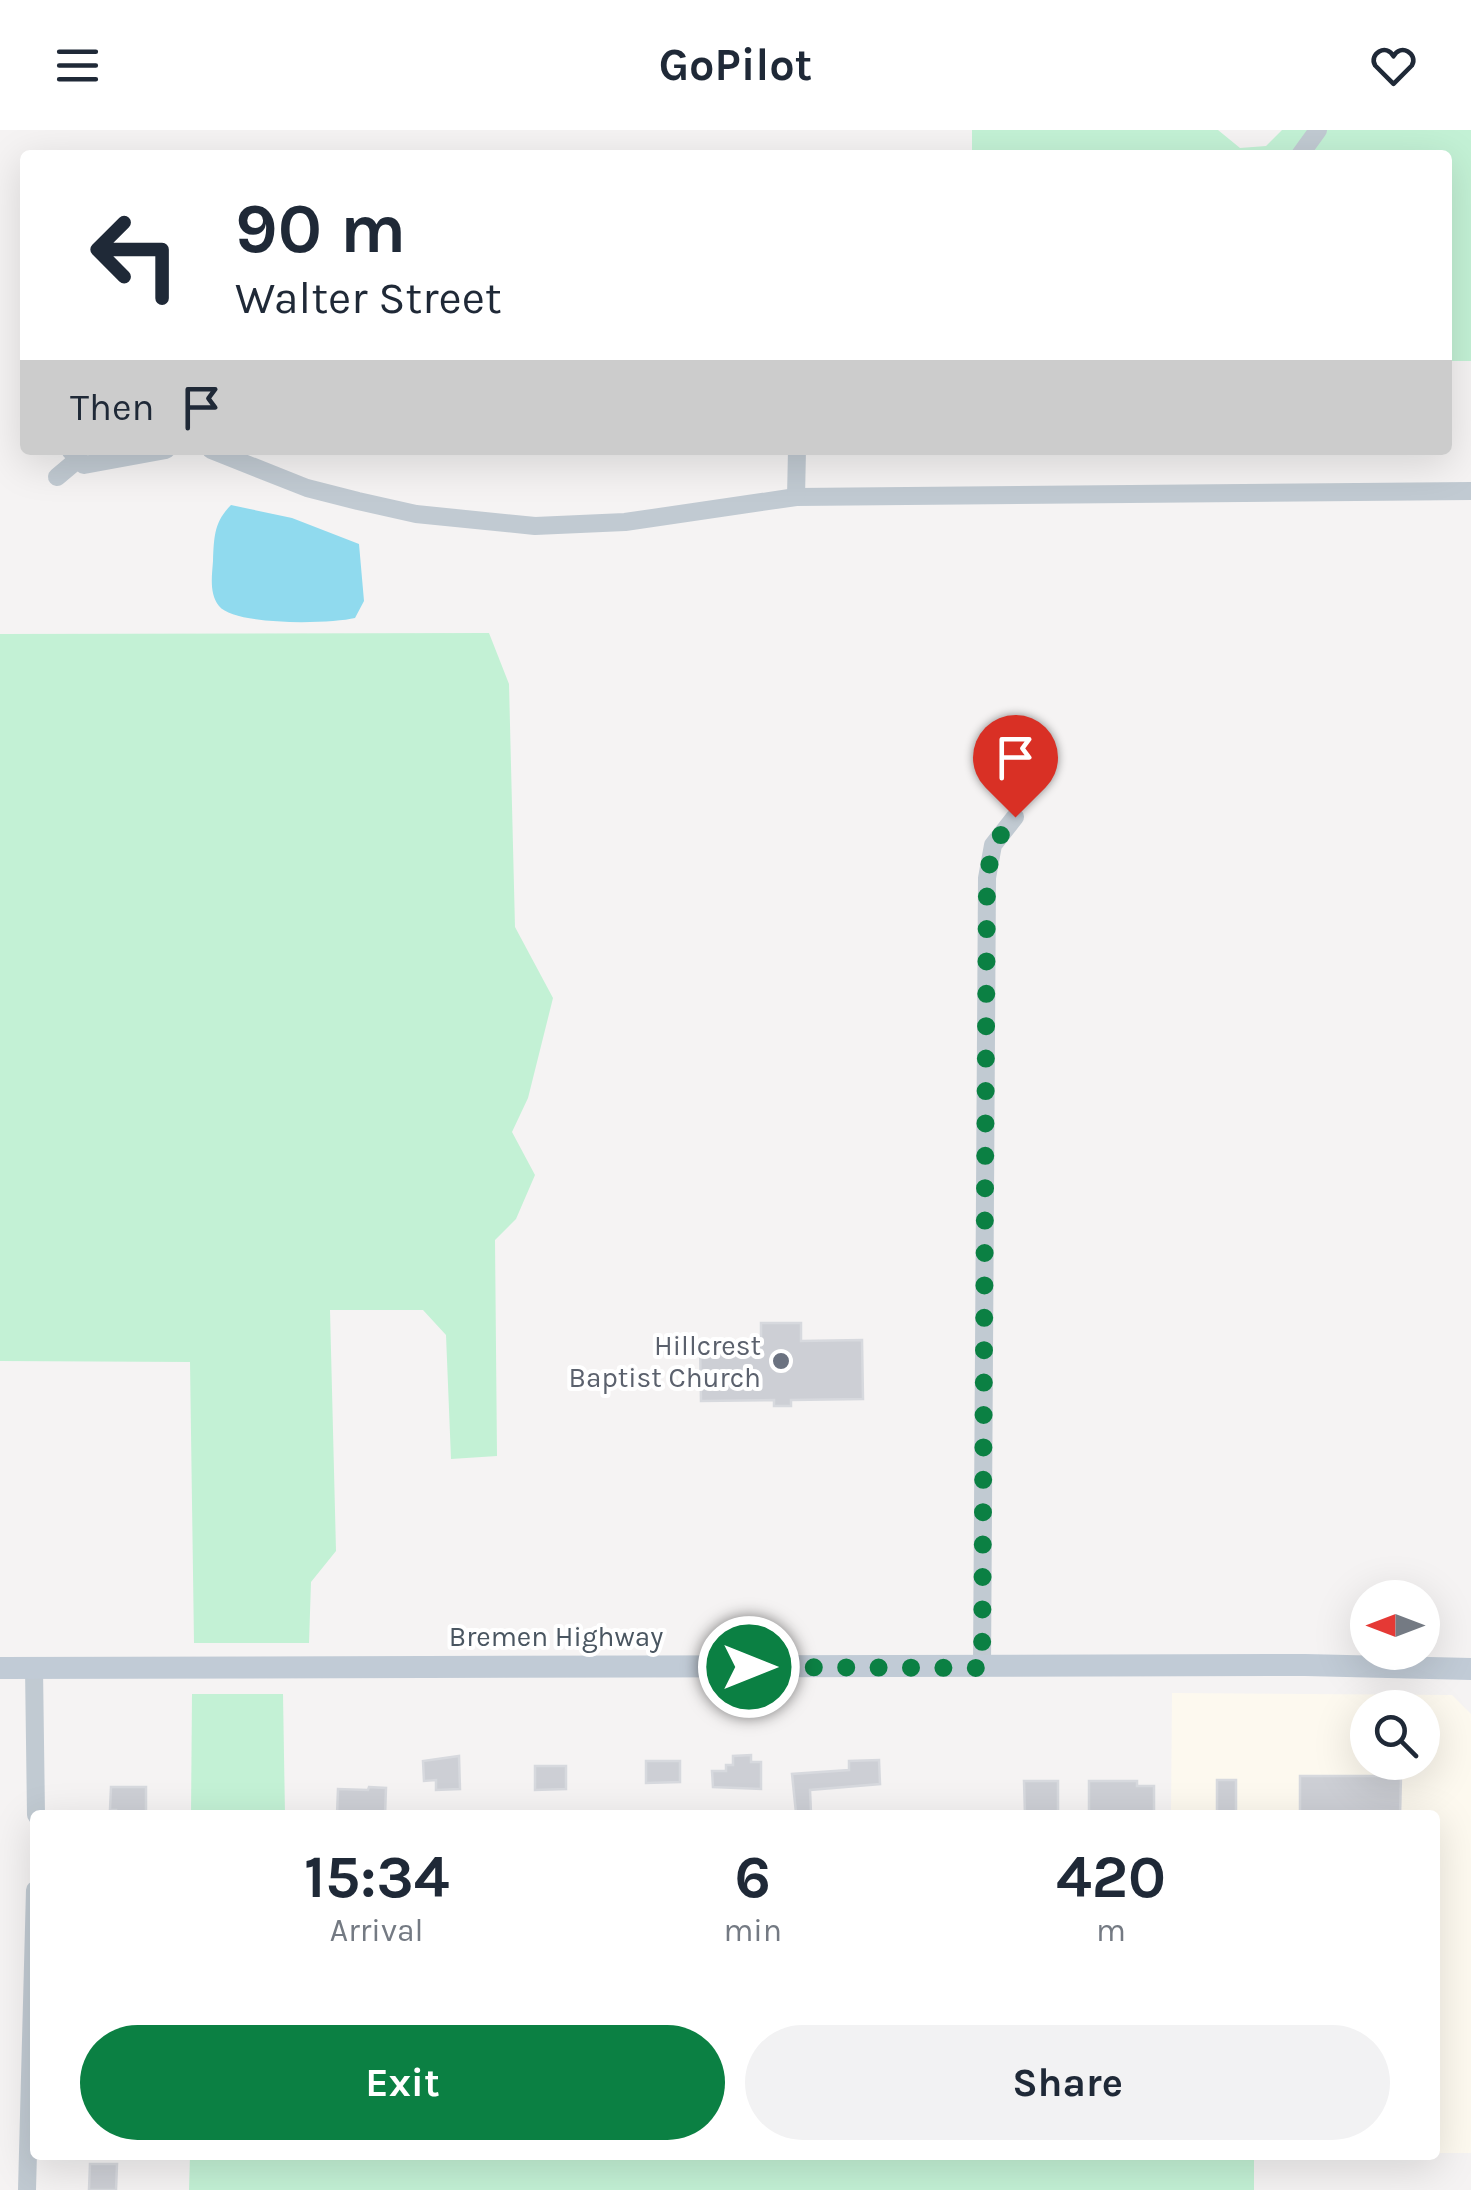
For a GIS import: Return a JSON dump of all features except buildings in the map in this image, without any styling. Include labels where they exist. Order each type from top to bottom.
[{"type":"main road","name":"Bremen Highway","points":[[0,1668],[1305,1665],[1471,1669]]},
{"type":"street","points":[[58,477],[73,456],[92,465],[141,455]]},
{"type":"street","points":[[225,455],[340,497],[482,523],[568,526],[625,522],[796,497],[1471,492]]},
{"type":"street","points":[[796,497],[797,455]]},
{"type":"street","points":[[982,1668],[987,878],[993,845],[1015,817]]},
{"type":"street","points":[[34,1668],[36,1810]]},
{"type":"street","points":[[28,2190],[30,2104]]},
{"type":"shaded area","points":[[1172,1693],[1350,1694],[1350,1780],[1440,1780],[1440,1695],[1452,1695],[1471,1714],[1471,2153],[1440,2153],[1440,1810],[1171,1810]]},
{"type":"green space","points":[[972,130],[1218,130],[1240,148],[1266,146],[1282,130],[1471,130],[1471,361],[1452,361],[1452,150],[972,150]]},
{"type":"green space","points":[[489,633],[509,684],[515,927],[553,998],[528,1098],[512,1132],[535,1175],[516,1219],[495,1240],[497,1456],[451,1459],[446,1335],[423,1310],[330,1310],[336,1551],[311,1582],[309,1643],[194,1643],[190,1362],[0,1361],[0,634]]},
{"type":"green space","points":[[192,1694],[283,1694],[285,1810],[191,1810]]},
{"type":"green space","points":[[190,2160],[1254,2160],[1254,2190],[189,2190]]},
{"type":"water","points":[[231,505],[292,518],[359,544],[364,601],[355,618],[262,620],[228,613],[219,606],[212,584],[215,537],[221,518]]},
{"type":"place","name":"Hillcrest Baptist Church","points":[[781,1361]]},
{"type":"route","points":[[749,1667],[982,1668],[987,878],[993,845],[1015,817]]}]
